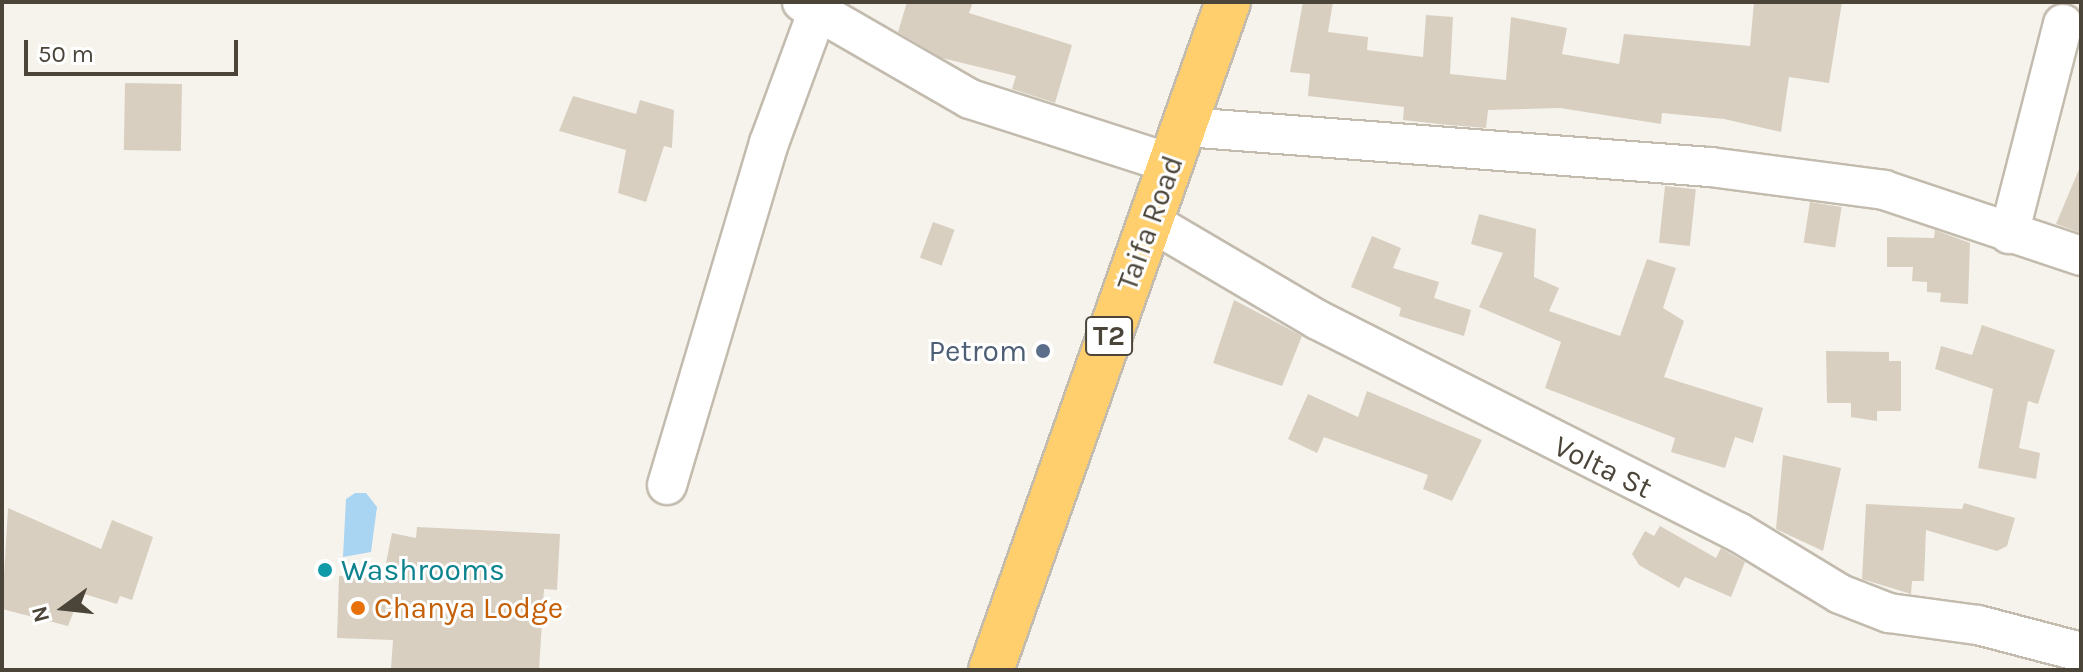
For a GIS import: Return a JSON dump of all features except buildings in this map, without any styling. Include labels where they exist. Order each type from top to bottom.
[{"type":"highway","name":"Taifa Road","points":[[991,670],[1148,220],[1228,2]]},
{"type":"street","points":[[667,485],[769,143],[814,5],[970,99],[1178,145],[1710,167],[1884,190],[2081,256]]},
{"type":"street","points":[[2009,234],[2063,24]]},
{"type":"street","name":"Volta St","points":[[1148,220],[1318,320],[1738,532],[1840,594],[1889,613],[1978,625],[2081,652]]},
{"type":"water","points":[[355,493],[366,493],[377,507],[371,552],[343,557],[346,499]]},
{"type":"place","name":"Petrom","points":[[1043,351]]},
{"type":"place","name":"Washrooms","points":[[325,570]]},
{"type":"place","name":"Chanya Lodge","points":[[358,608]]}]
